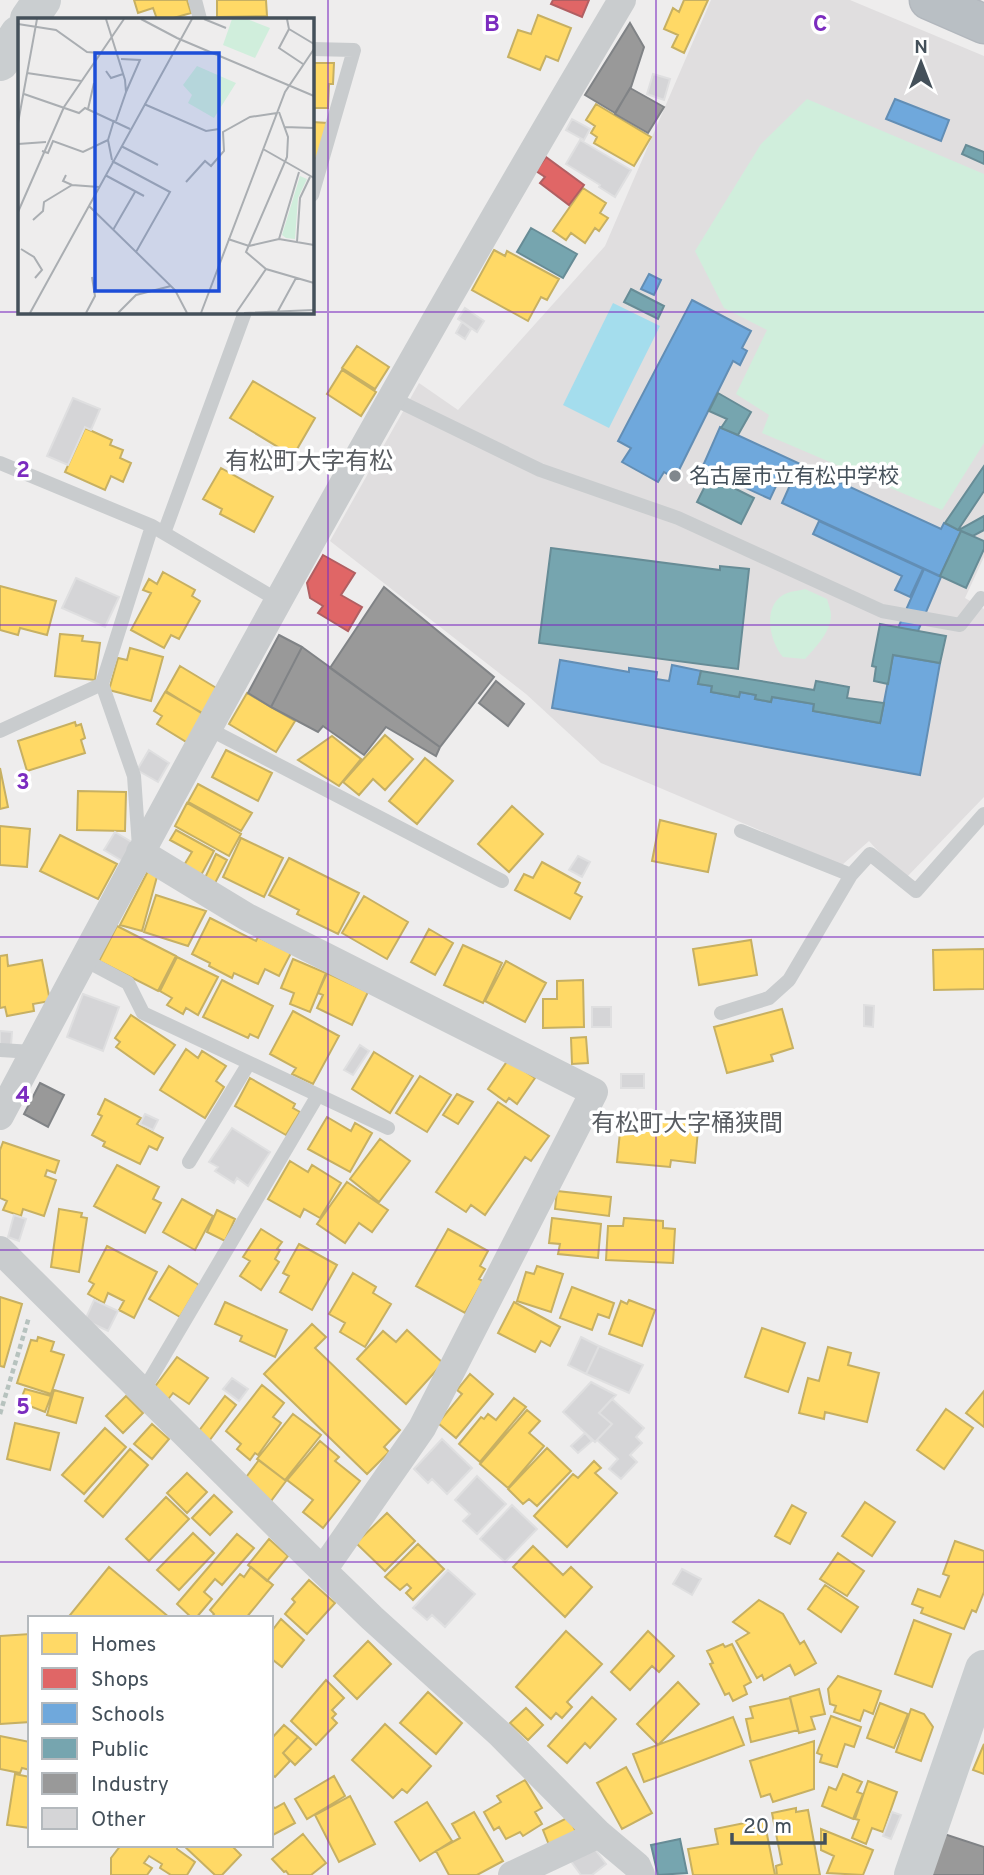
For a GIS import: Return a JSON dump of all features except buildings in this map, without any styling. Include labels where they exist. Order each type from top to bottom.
[{"type":"highway","points":[[929,0],[984,24]]},
{"type":"street","points":[[30,18],[42,0]]},
{"type":"street","points":[[0,1115],[207,728],[390,397],[496,211],[622,0]]},
{"type":"street","points":[[0,62],[18,35]]},
{"type":"street","points":[[140,852],[247,917],[594,1092],[422,1428],[323,1570]]},
{"type":"street","points":[[0,1250],[372,1618],[500,1734],[599,1834],[637,1866],[641,1875]]},
{"type":"street","points":[[914,1875],[984,1669]]},
{"type":"street","points":[[512,1875],[599,1834]]},
{"type":"lane","points":[[195,0],[200,18]]},
{"type":"lane","points":[[313,49],[354,50],[313,192]]},
{"type":"lane","points":[[140,852],[134,776],[102,684],[158,529],[245,313]]},
{"type":"lane","points":[[390,397],[540,470],[678,518],[882,611],[960,625],[981,598]]},
{"type":"lane","points":[[0,463],[158,529],[279,601]]},
{"type":"lane","points":[[0,731],[102,684]]},
{"type":"lane","points":[[207,728],[502,881]]},
{"type":"lane","points":[[721,1013],[769,998],[789,980],[850,875],[870,853],[916,891],[984,814]]},
{"type":"lane","points":[[741,831],[850,875]]},
{"type":"lane","points":[[83,959],[128,982],[143,1013],[388,1128]]},
{"type":"lane","points":[[0,1050],[33,1052]]},
{"type":"lane","points":[[189,1162],[249,1063]]},
{"type":"lane","points":[[142,1393],[318,1095]]},
{"type":"path","points":[[0,1414],[38,1288]]},
{"type":"shaded area","name":"名古屋市立有松中学校","points":[[711,0],[850,0],[984,56],[984,557],[965,598],[984,609],[984,797],[904,880],[869,841],[842,865],[601,763],[526,694],[330,541],[419,383],[458,410],[605,246]]},
{"type":"green space","points":[[807,99],[984,174],[984,443],[942,510],[762,433],[769,415],[736,394],[767,330],[724,308],[695,251],[761,144]]},
{"type":"green space","points":[[805,589],[827,599],[831,615],[828,628],[805,659],[783,657],[772,634],[772,608],[783,595]]},
{"type":"water","points":[[613,303],[660,326],[609,428],[563,405]]},
{"type":"place","name":"名古屋市立有松中学校","points":[[675,476]]},
{"type":"district","name":"有松町大字有松","points":[[309,461]]},
{"type":"district","name":"有松町大字桶狭間","points":[[687,1123]]}]
